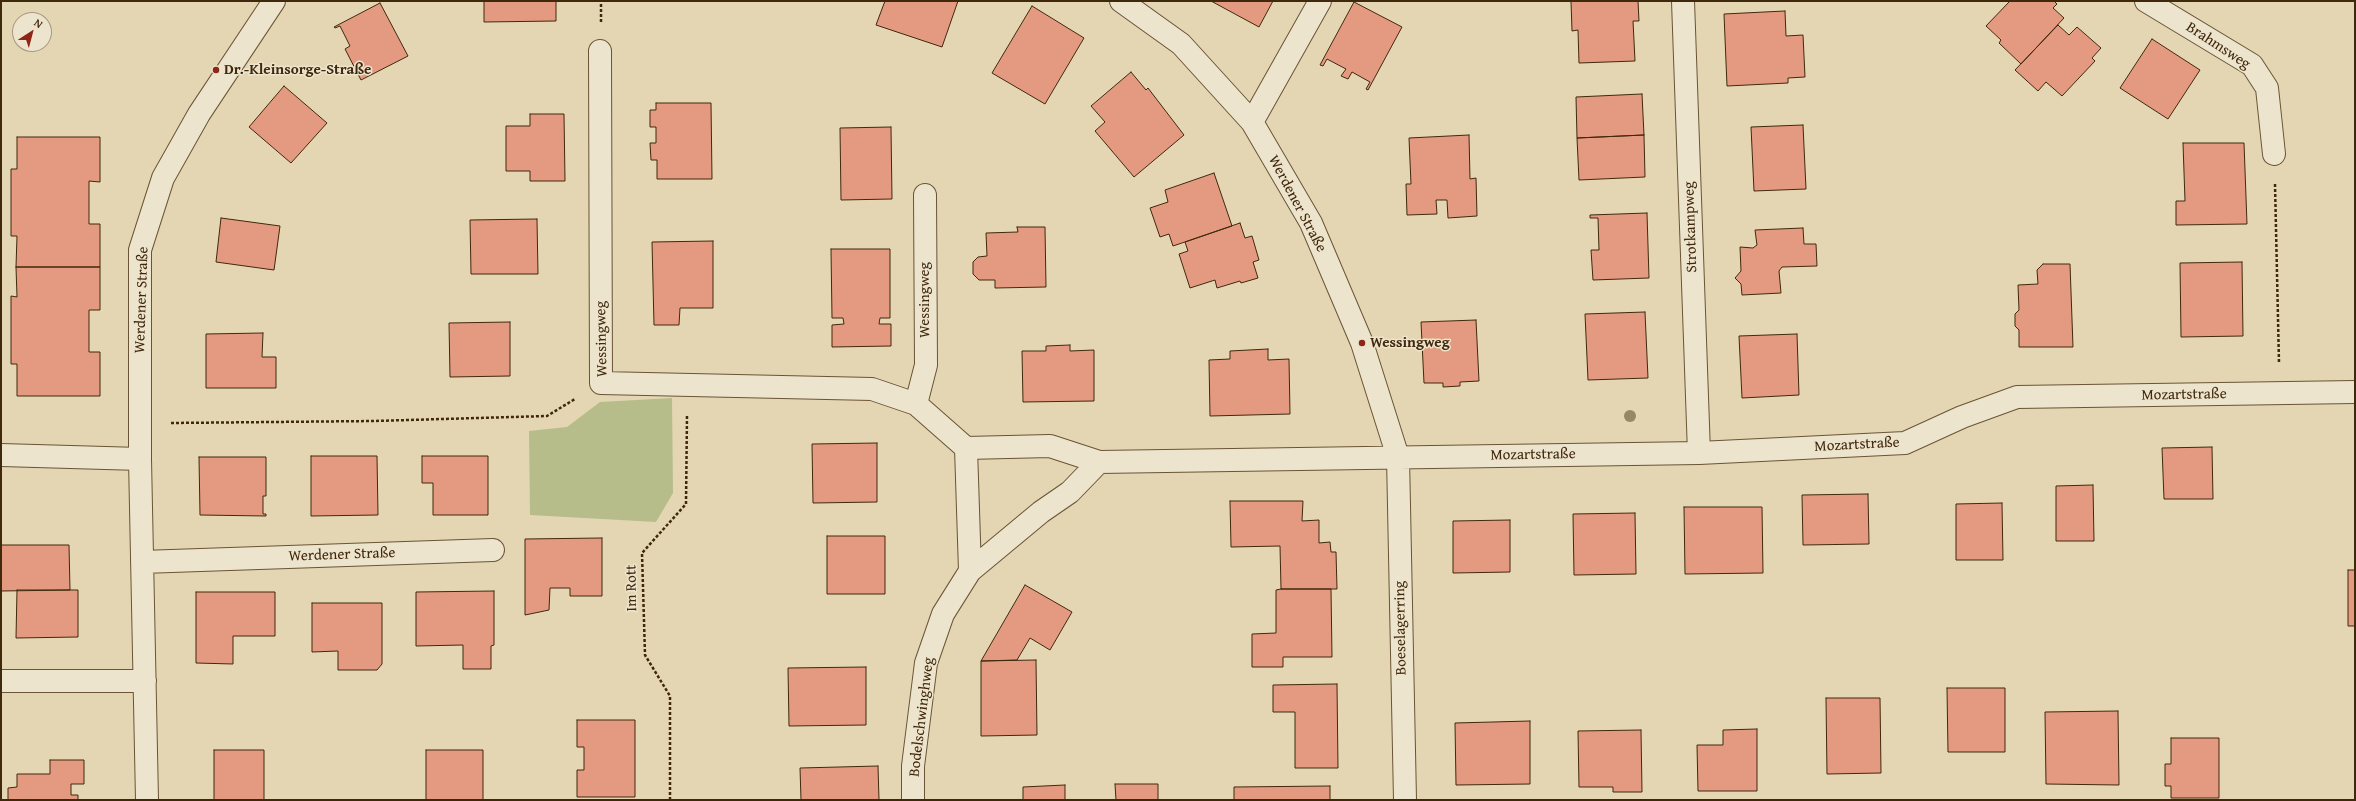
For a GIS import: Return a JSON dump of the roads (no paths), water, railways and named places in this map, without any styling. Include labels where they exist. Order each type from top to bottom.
[{"type":"street","name":"Werdener Straße","points":[[147,800],[140,459],[140,250],[163,178],[199,114],[274,1]]},
{"type":"street","name":"Werdener Straße","points":[[1121,1],[1181,44],[1252,122],[1311,223],[1362,342],[1398,457]]},
{"type":"street","points":[[1252,122],[1320,1]]},
{"type":"street","name":"Strotkampweg","points":[[1683,1],[1699,453]]},
{"type":"street","name":"Brahmsweg","points":[[2146,1],[2252,65],[2267,88],[2274,154]]},
{"type":"street","name":"Wessingweg","points":[[600,50],[601,383],[872,389],[916,404],[966,448]]},
{"type":"street","name":"Wessingweg","points":[[916,404],[926,365],[925,195]]},
{"type":"street","name":"Mozartstraße","points":[[1398,457],[1699,453],[1905,443],[1962,417],[2017,397],[2355,392]]},
{"type":"street","points":[[970,571],[966,448],[1050,446],[1099,462],[1398,457]]},
{"type":"street","points":[[1,455],[140,459]]},
{"type":"street","name":"Boeselagerring","points":[[1398,457],[1405,800]]},
{"type":"street","name":"Bodelschwinghweg","points":[[914,800],[913,766],[926,663],[943,614],[970,571],[1041,512],[1070,492],[1099,462]]},
{"type":"street","name":"Werdener Straße","points":[[142,562],[493,550]]},
{"type":"street","points":[[1,681],[145,681]]},
{"type":"place","name":"Dr.-Kleinsorge-Straße","points":[[216,70]]},
{"type":"place","name":"Wessingweg","points":[[1362,343]]}]
